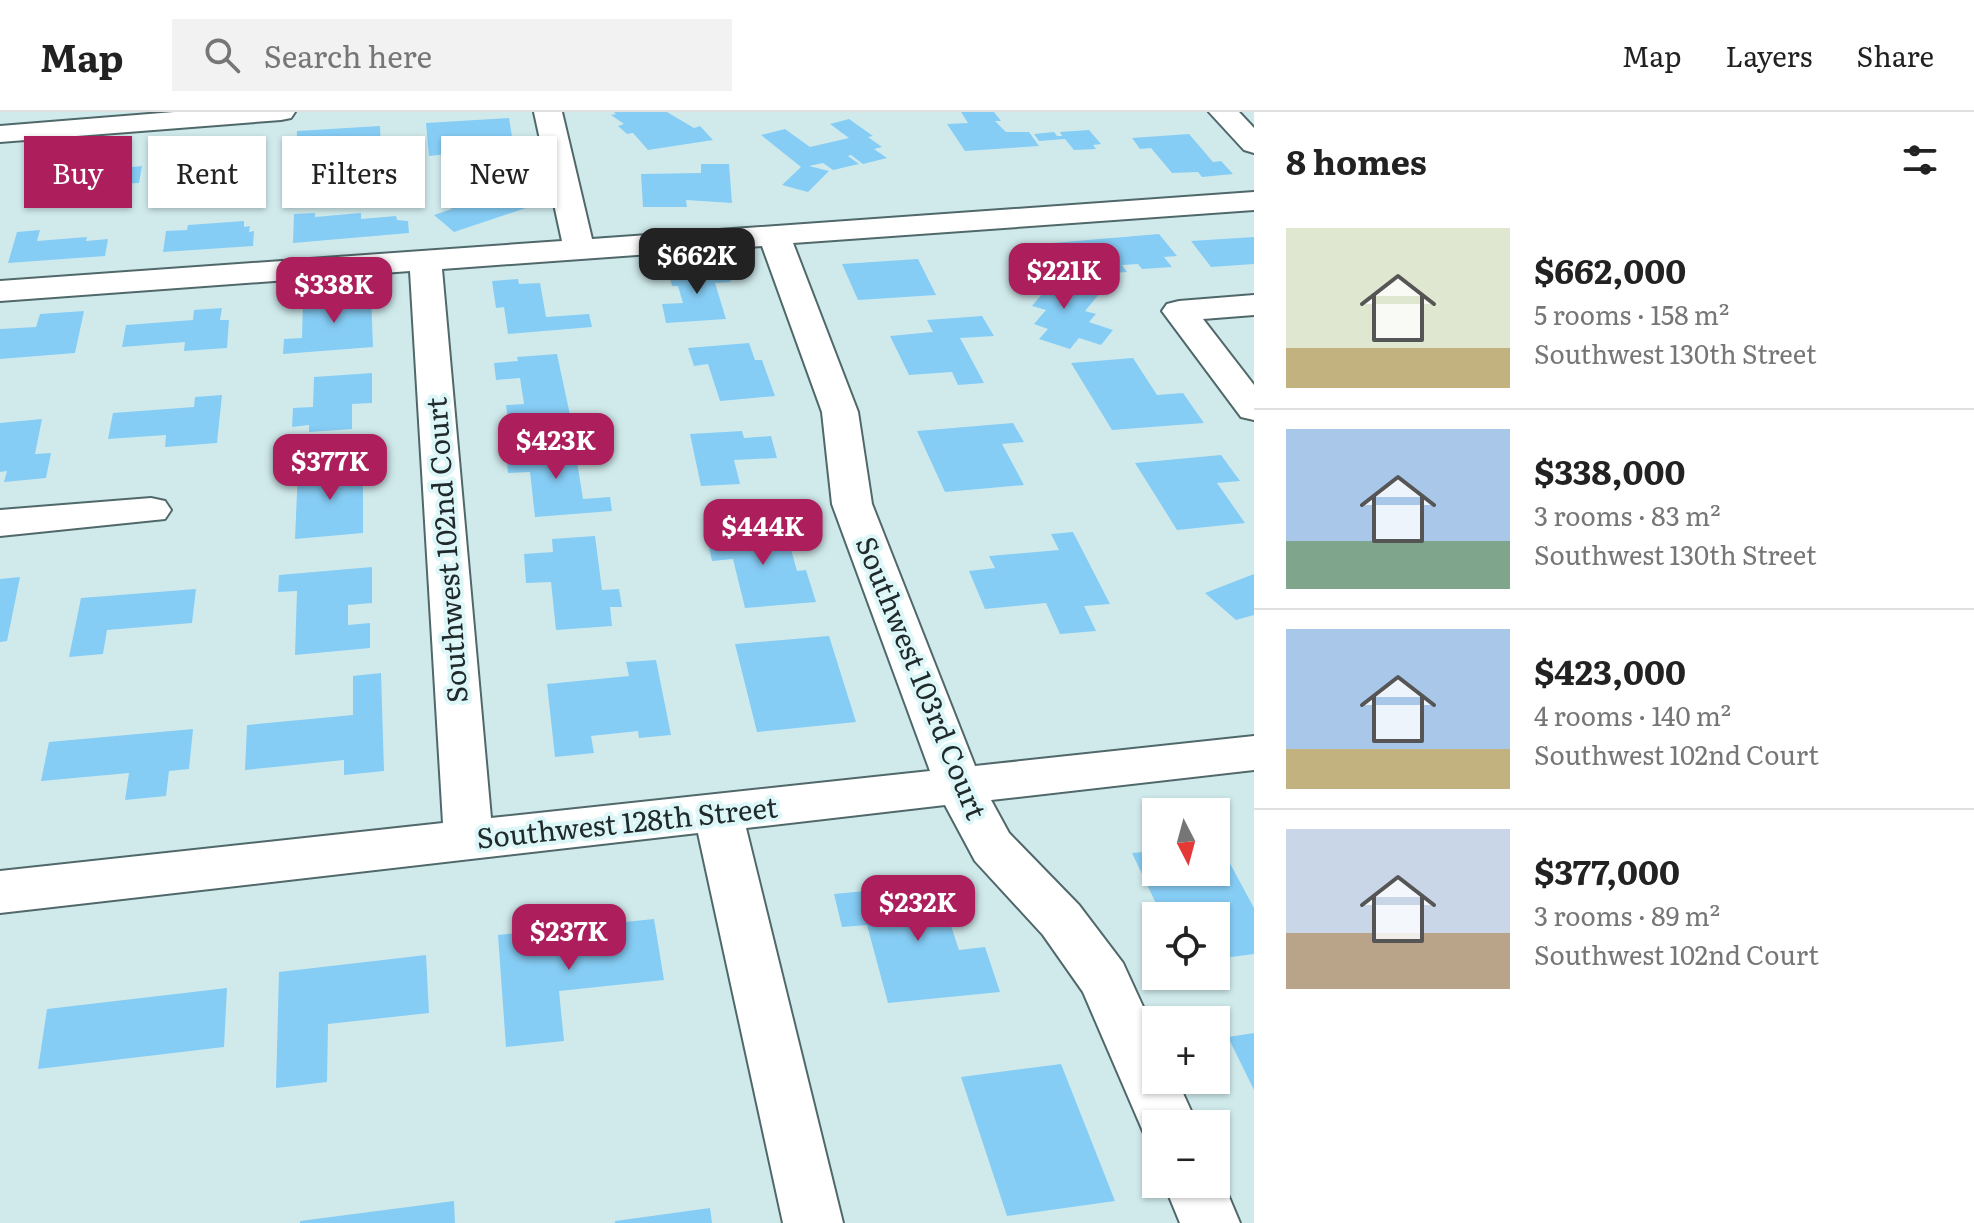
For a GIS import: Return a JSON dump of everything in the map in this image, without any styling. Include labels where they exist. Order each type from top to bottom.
[{"type":"street","points":[[0,134],[281,112]]},
{"type":"street","points":[[548,112],[579,249]]},
{"type":"street","points":[[1223,112],[1254,144]]},
{"type":"street","points":[[0,291],[1254,201]]},
{"type":"street","name":"Southwest 103rd Court","points":[[774,236],[840,412],[852,504],[959,786],[992,847],[1061,920],[1104,979],[1162,1110]]},
{"type":"street","name":"Southwest 102nd Court","points":[[425,260],[469,841]]},
{"type":"street","points":[[1254,305],[1179,311],[1254,409]]},
{"type":"street","points":[[0,523],[151,510]]},
{"type":"street","name":"Southwest 128th Street","points":[[0,892],[1254,753]]},
{"type":"street","points":[[718,813],[813,1223]]},
{"type":"street","points":[[1200,1198],[1210,1223]]},
{"type":"building","points":[[614,112],[667,112],[694,128],[700,126],[713,140],[648,150],[633,133],[627,134],[618,126],[624,124],[611,115],[616,114]]},
{"type":"building","points":[[961,112],[994,112],[1001,121],[995,121],[1006,132],[1029,132],[1039,146],[965,151],[947,124],[968,123]]},
{"type":"building","points":[[509,118],[512,136],[441,136],[441,155],[429,156],[426,123]]},
{"type":"building","points":[[849,119],[873,136],[868,137],[882,147],[874,149],[887,158],[863,164],[851,155],[848,156],[859,164],[833,170],[823,163],[809,166],[829,171],[808,192],[782,185],[801,167],[761,135],[785,129],[810,147],[849,138],[830,124]]},
{"type":"building","points":[[380,126],[380,136],[297,136],[297,131]]},
{"type":"building","points":[[1089,130],[1101,144],[1093,145],[1096,149],[1074,150],[1065,139],[1039,141],[1034,134],[1054,132],[1062,136],[1060,132]]},
{"type":"building","points":[[1189,134],[1213,162],[1221,161],[1233,174],[1202,177],[1198,172],[1172,173],[1151,148],[1140,149],[1132,138]]},
{"type":"building","points":[[701,164],[729,164],[732,203],[686,200],[687,207],[643,207],[641,174],[701,173]]},
{"type":"building","points":[[142,166],[139,183],[132,183],[132,167]]},
{"type":"building","points":[[526,208],[454,232],[434,215],[452,209]]},
{"type":"building","points":[[315,213],[315,217],[361,213],[361,219],[396,216],[397,220],[408,221],[409,233],[293,243],[294,214]]},
{"type":"building","points":[[244,221],[244,227],[250,226],[249,232],[254,231],[253,246],[163,252],[166,231],[187,230],[188,225]]},
{"type":"building","points":[[40,230],[37,241],[87,237],[86,241],[108,239],[105,256],[8,263],[17,232]]},
{"type":"building","points":[[1159,234],[1177,256],[1164,257],[1172,267],[1142,269],[1138,264],[1122,265],[1127,272],[1085,275],[1078,264],[1058,265],[1054,260],[1040,261],[1029,245]]},
{"type":"building","points":[[1254,237],[1254,264],[1211,267],[1191,241]]},
{"type":"building","points":[[918,259],[936,295],[858,300],[842,264]]},
{"type":"building","points":[[726,268],[731,282],[715,283],[726,319],[666,323],[662,304],[683,303],[678,286],[672,286],[668,271]]},
{"type":"building","points":[[1025,271],[1100,293],[1085,311],[1096,314],[1089,322],[1113,330],[1101,345],[1079,338],[1070,349],[1039,339],[1048,329],[1034,324],[1046,310],[1032,306],[1042,294],[1012,285]]},
{"type":"building","points":[[518,279],[519,284],[540,283],[546,317],[589,314],[592,327],[508,334],[504,307],[496,308],[492,281]]},
{"type":"building","points":[[371,294],[373,347],[283,354],[284,339],[302,338],[303,299]]},
{"type":"building","points":[[222,308],[220,320],[229,320],[227,348],[184,351],[185,342],[122,347],[126,325],[193,320],[194,310]]},
{"type":"building","points":[[84,311],[75,353],[0,359],[0,329],[36,327],[40,314]]},
{"type":"building","points":[[982,316],[994,336],[960,338],[984,383],[958,385],[952,372],[909,375],[890,336],[933,332],[927,320]]},
{"type":"building","points":[[749,343],[755,360],[762,360],[775,396],[720,401],[708,364],[694,366],[688,348]]},
{"type":"building","points":[[557,354],[570,415],[508,420],[506,405],[524,404],[520,378],[496,380],[494,363],[518,361],[517,357]]},
{"type":"building","points":[[1133,358],[1157,395],[1183,393],[1204,423],[1112,430],[1071,363]]},
{"type":"building","points":[[372,373],[372,403],[352,404],[352,429],[309,432],[309,425],[292,427],[293,408],[313,407],[314,377]]},
{"type":"building","points":[[222,395],[217,443],[165,447],[166,435],[108,439],[113,413],[194,407],[195,397]]},
{"type":"building","points":[[42,419],[35,454],[51,453],[46,478],[4,482],[7,471],[0,472],[0,423]]},
{"type":"building","points":[[1013,423],[1024,442],[1002,444],[1024,485],[945,492],[917,431]]},
{"type":"building","points":[[742,431],[744,438],[771,436],[777,458],[734,460],[740,484],[701,486],[690,434]]},
{"type":"building","points":[[574,443],[583,499],[610,497],[612,511],[535,517],[530,472],[508,473],[506,454],[531,452],[530,446]]},
{"type":"building","points":[[1221,455],[1240,481],[1217,483],[1245,523],[1177,530],[1135,463]]},
{"type":"building","points":[[363,466],[363,533],[295,539],[298,470]]},
{"type":"building","points":[[785,528],[797,571],[806,570],[816,602],[745,608],[733,559],[712,561],[706,534]]},
{"type":"building","points":[[1073,532],[1110,604],[1084,606],[1096,631],[1060,634],[1046,603],[985,609],[969,571],[995,568],[989,556],[1059,550],[1051,534]]},
{"type":"building","points":[[595,536],[602,590],[619,589],[622,607],[610,607],[612,626],[556,630],[551,582],[526,583],[524,554],[553,552],[552,539]]},
{"type":"building","points":[[372,567],[372,603],[348,605],[348,625],[370,623],[370,648],[295,655],[297,591],[278,592],[279,575]]},
{"type":"building","points":[[1254,574],[1254,615],[1236,620],[1205,593]]},
{"type":"building","points":[[20,577],[7,641],[0,642],[0,579]]},
{"type":"building","points":[[196,589],[192,623],[107,630],[103,654],[69,657],[81,598]]},
{"type":"building","points":[[829,636],[856,722],[757,732],[735,644]]},
{"type":"building","points":[[656,660],[671,735],[639,738],[638,731],[591,736],[594,753],[555,757],[547,684],[629,676],[626,662]]},
{"type":"building","points":[[381,673],[384,771],[344,775],[344,760],[245,770],[247,725],[353,715],[353,676]]},
{"type":"building","points":[[193,729],[189,769],[169,771],[166,796],[125,800],[129,773],[41,781],[49,742]]},
{"type":"building","points":[[1142,852],[1142,874],[1132,853]]},
{"type":"building","points":[[1230,863],[1254,908],[1254,954],[1230,957],[1230,902],[1155,902],[1148,886],[1230,886]]},
{"type":"building","points":[[949,883],[961,918],[949,920],[959,950],[985,947],[1000,992],[888,1003],[867,925],[842,927],[834,894]]},
{"type":"building","points":[[654,919],[664,980],[559,991],[564,1041],[506,1047],[498,935]]},
{"type":"building","points":[[426,955],[429,1013],[328,1024],[327,1082],[276,1088],[279,972]]},
{"type":"building","points":[[227,988],[224,1047],[38,1069],[47,1009]]},
{"type":"building","points":[[1254,1033],[1254,1090],[1230,1041],[1230,1037]]},
{"type":"building","points":[[1061,1064],[1115,1201],[1007,1216],[961,1077]]},
{"type":"building","points":[[454,1201],[455,1223],[300,1223],[300,1221]]},
{"type":"building","points":[[710,1208],[712,1223],[615,1223],[615,1221]]}]
